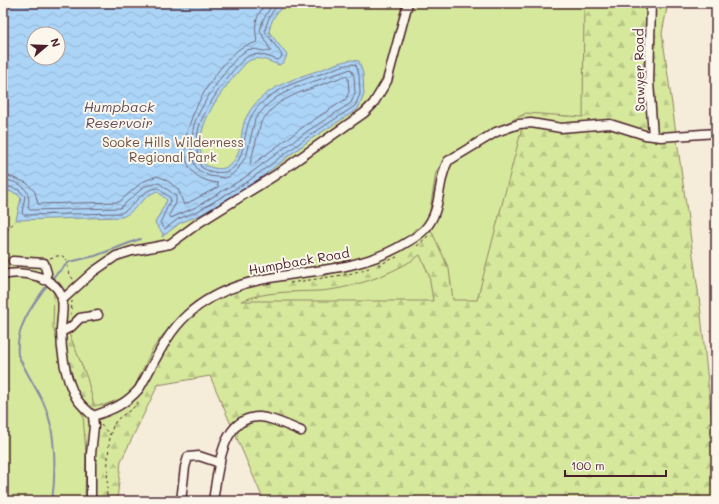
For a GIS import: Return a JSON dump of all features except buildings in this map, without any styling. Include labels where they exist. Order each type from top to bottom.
[{"type":"street","points":[[62,300],[79,284],[116,256],[132,251],[170,244],[200,222],[274,176],[364,113],[374,104],[387,81],[408,3]]},
{"type":"street","name":"Sawyer Road","points":[[651,3],[649,82],[653,136]]},
{"type":"street","name":"Humpback Road","points":[[93,416],[113,410],[132,397],[143,382],[175,327],[186,316],[212,296],[241,284],[257,280],[342,268],[391,251],[408,242],[425,229],[436,212],[444,169],[448,161],[484,139],[508,127],[531,123],[561,128],[610,124],[653,136],[716,133]]},
{"type":"street","points":[[13,261],[44,263],[47,273],[44,280]]},
{"type":"street","points":[[3,275],[10,274],[39,277],[55,285],[62,300],[61,332],[65,363],[75,395],[93,416],[94,426],[91,454],[91,501]]},
{"type":"street","points":[[61,332],[71,327],[80,318],[98,315]]},
{"type":"street","points":[[213,501],[220,463],[228,434],[240,422],[250,418],[268,418],[301,431]]},
{"type":"street","points":[[181,501],[185,467],[188,457],[198,456],[220,463]]},
{"type":"path","points":[[3,235],[15,221]]},
{"type":"path","points":[[412,249],[428,238],[429,235],[425,229]]},
{"type":"path","points":[[44,263],[46,260],[58,255],[64,256],[70,275],[79,284]]},
{"type":"path","points":[[375,266],[400,255]]},
{"type":"path","points":[[284,284],[349,274],[370,268]]},
{"type":"path","points":[[71,327],[72,298]]},
{"type":"path","points":[[106,501],[110,434],[116,421],[136,407],[141,396]]},
{"type":"green space","name":"Sooke Hills Wilderness Regional Park","points":[[3,3],[584,3],[583,117],[526,113],[449,155],[436,172],[429,216],[425,227],[415,229],[406,240],[376,255],[315,271],[287,271],[262,274],[240,280],[218,289],[187,309],[163,335],[152,350],[133,390],[120,399],[104,405],[94,405],[87,378],[67,328],[66,315],[70,290],[54,291],[53,327],[65,372],[83,416],[86,453],[85,501],[3,501]]},
{"type":"green space","points":[[287,3],[668,3],[662,33],[700,305],[716,460],[716,501],[264,501],[210,376],[158,385],[121,461],[117,501],[3,501],[3,189]]},
{"type":"green space","points":[[523,124],[477,300],[453,300],[449,269],[431,230],[434,222],[442,178],[450,164],[481,144]]},
{"type":"green space","points":[[420,255],[429,275],[433,301],[241,301],[260,295],[331,290],[358,284],[398,268]]},
{"type":"water","name":"Humpback Reservoir","points":[[287,3],[275,16],[271,23],[269,32],[287,55],[284,62],[279,65],[266,60],[254,59],[246,63],[222,91],[204,125],[200,149],[204,164],[214,168],[221,169],[227,167],[235,160],[240,147],[243,126],[248,114],[254,105],[271,90],[291,80],[337,63],[352,60],[359,61],[363,74],[364,95],[358,109],[311,139],[250,186],[200,215],[180,223],[162,237],[163,234],[155,223],[167,200],[157,191],[147,197],[127,215],[122,217],[16,220],[21,198],[17,194],[3,189],[3,4]]},
{"type":"waterway","points":[[50,280],[69,262],[95,256],[140,239]]},
{"type":"waterway","points":[[48,284],[36,300],[22,326],[19,335],[18,355],[44,404],[51,426],[54,452],[52,501]]}]
